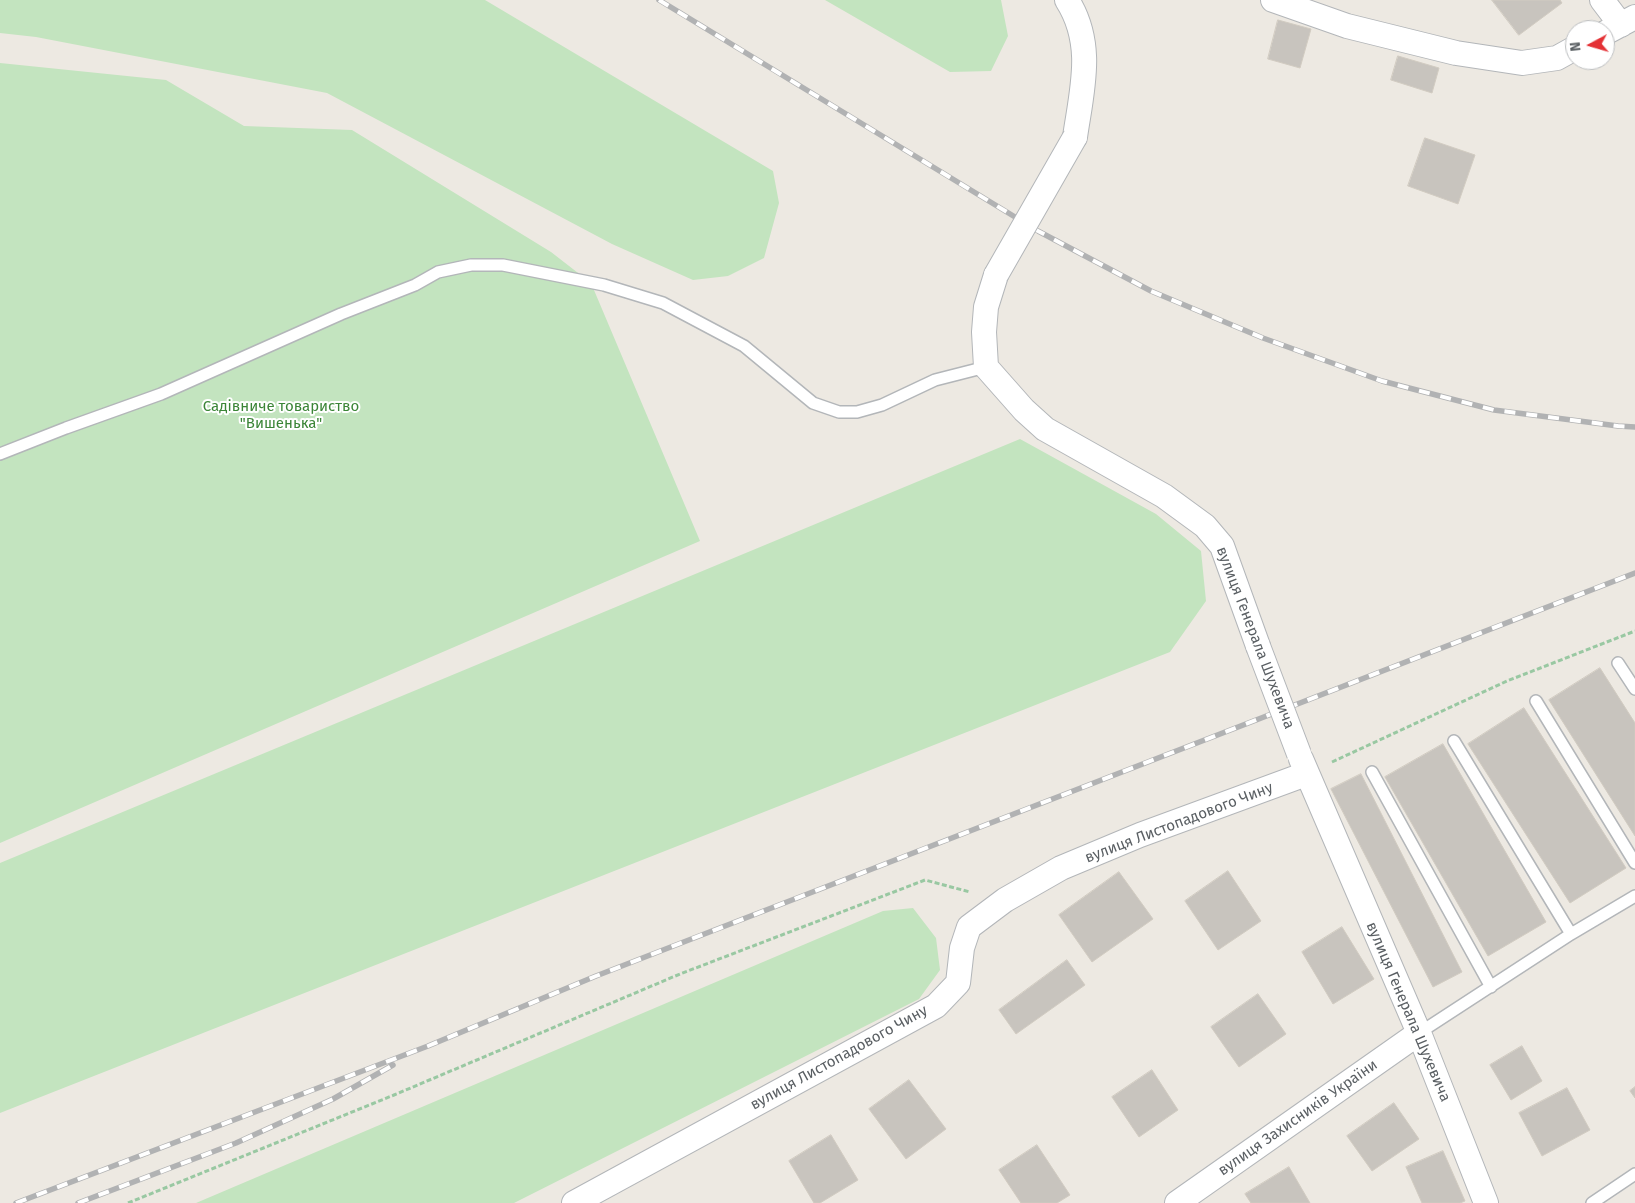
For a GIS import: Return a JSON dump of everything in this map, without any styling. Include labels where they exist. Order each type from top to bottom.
[{"type":"street","points":[[986,367],[984,332],[986,307],[996,276],[1075,137],[1084,78],[1084,41],[1076,15],[1067,0]]},
{"type":"street","points":[[1273,0],[1347,26],[1456,54],[1522,63],[1557,58],[1565,54]]},
{"type":"street","points":[[1602,0],[1620,25]]},
{"type":"street","name":"вулиця Генерала Шухевича","points":[[986,367],[1024,410],[1045,429],[1164,496],[1205,526],[1222,546],[1303,764],[1419,1033],[1486,1203]]},
{"type":"street","name":"вулиця Листопадового Чину","points":[[574,1203],[936,1006],[958,983],[962,948],[969,926],[1005,900],[1070,864],[1303,764]]},
{"type":"street","name":"вулиця Захисників України","points":[[1177,1203],[1419,1033]]},
{"type":"lane","points":[[0,454],[161,394],[341,314],[415,285],[438,272],[471,265],[503,265],[604,284],[663,303],[744,346],[813,403],[839,412],[857,412],[882,405],[935,380],[986,367]]},
{"type":"lane","points":[[1618,663],[1635,689]]},
{"type":"lane","points":[[1536,701],[1635,863]]},
{"type":"lane","points":[[1454,741],[1572,934]]},
{"type":"lane","points":[[1372,772],[1491,987]]},
{"type":"lane","points":[[1419,1033],[1572,934],[1635,896]]},
{"type":"lane","points":[[1592,1203],[1635,1174]]},
{"type":"path","points":[[1303,764],[1635,631]]},
{"type":"path","points":[[128,1203],[680,974],[925,880],[1005,900]]},
{"type":"green space","points":[[0,0],[485,0],[773,171],[779,203],[764,258],[728,276],[693,280],[612,244],[327,93],[36,37],[0,33]]},
{"type":"green space","points":[[825,0],[1001,0],[1008,36],[991,71],[950,72]]},
{"type":"green space","name":"Садівниче товариство \"Вишенька\"","points":[[0,63],[166,80],[244,126],[352,130],[551,252],[591,283],[700,541],[0,843]]},
{"type":"green space","points":[[1020,439],[1156,514],[1201,551],[1206,601],[1170,652],[0,1113],[0,863]]},
{"type":"green space","points":[[913,908],[936,938],[940,970],[919,999],[514,1203],[196,1203],[883,911]]},
{"type":"building","points":[[1492,0],[1560,0],[1562,3],[1519,35]]},
{"type":"building","points":[[1278,20],[1311,29],[1300,68],[1268,59]]},
{"type":"building","points":[[1398,56],[1439,68],[1432,93],[1391,80]]},
{"type":"building","points":[[1425,138],[1475,155],[1458,204],[1408,186]]},
{"type":"building","points":[[1600,668],[1635,723],[1635,836],[1549,700]]},
{"type":"building","points":[[1524,708],[1626,868],[1570,903],[1468,744]]},
{"type":"building","points":[[1443,744],[1546,922],[1488,956],[1385,777]]},
{"type":"building","points":[[1361,774],[1462,972],[1433,987],[1331,789]]},
{"type":"building","points":[[1228,871],[1261,921],[1218,950],[1185,901]]},
{"type":"building","points":[[1119,872],[1153,919],[1092,962],[1059,915]]},
{"type":"building","points":[[1342,927],[1374,979],[1333,1004],[1302,952]]},
{"type":"building","points":[[1067,960],[1085,985],[1016,1034],[999,1010]]},
{"type":"building","points":[[1258,994],[1286,1034],[1239,1067],[1211,1027]]},
{"type":"building","points":[[1522,1046],[1542,1081],[1511,1100],[1490,1065]]},
{"type":"building","points":[[1152,1070],[1178,1110],[1139,1137],[1112,1097]]},
{"type":"building","points":[[909,1080],[946,1129],[906,1159],[869,1109]]},
{"type":"building","points":[[1635,1087],[1635,1098],[1630,1091]]},
{"type":"building","points":[[1567,1088],[1590,1130],[1542,1156],[1519,1113]]},
{"type":"building","points":[[1394,1103],[1419,1139],[1372,1171],[1347,1136]]},
{"type":"building","points":[[831,1135],[858,1180],[820,1203],[814,1203],[789,1161]]},
{"type":"building","points":[[1037,1145],[1070,1195],[1057,1203],[1021,1203],[999,1170]]},
{"type":"building","points":[[1443,1151],[1465,1201],[1460,1203],[1422,1203],[1406,1167]]},
{"type":"building","points":[[1289,1167],[1310,1203],[1251,1203],[1245,1194]]},
{"type":"railway","points":[[659,0],[1038,231],[1151,291],[1263,338],[1382,381],[1494,410],[1635,427]]},
{"type":"railway","points":[[16,1203],[428,1046],[596,976],[1635,573]]},
{"type":"railway","points":[[78,1203],[236,1143],[333,1099],[393,1065]]}]
